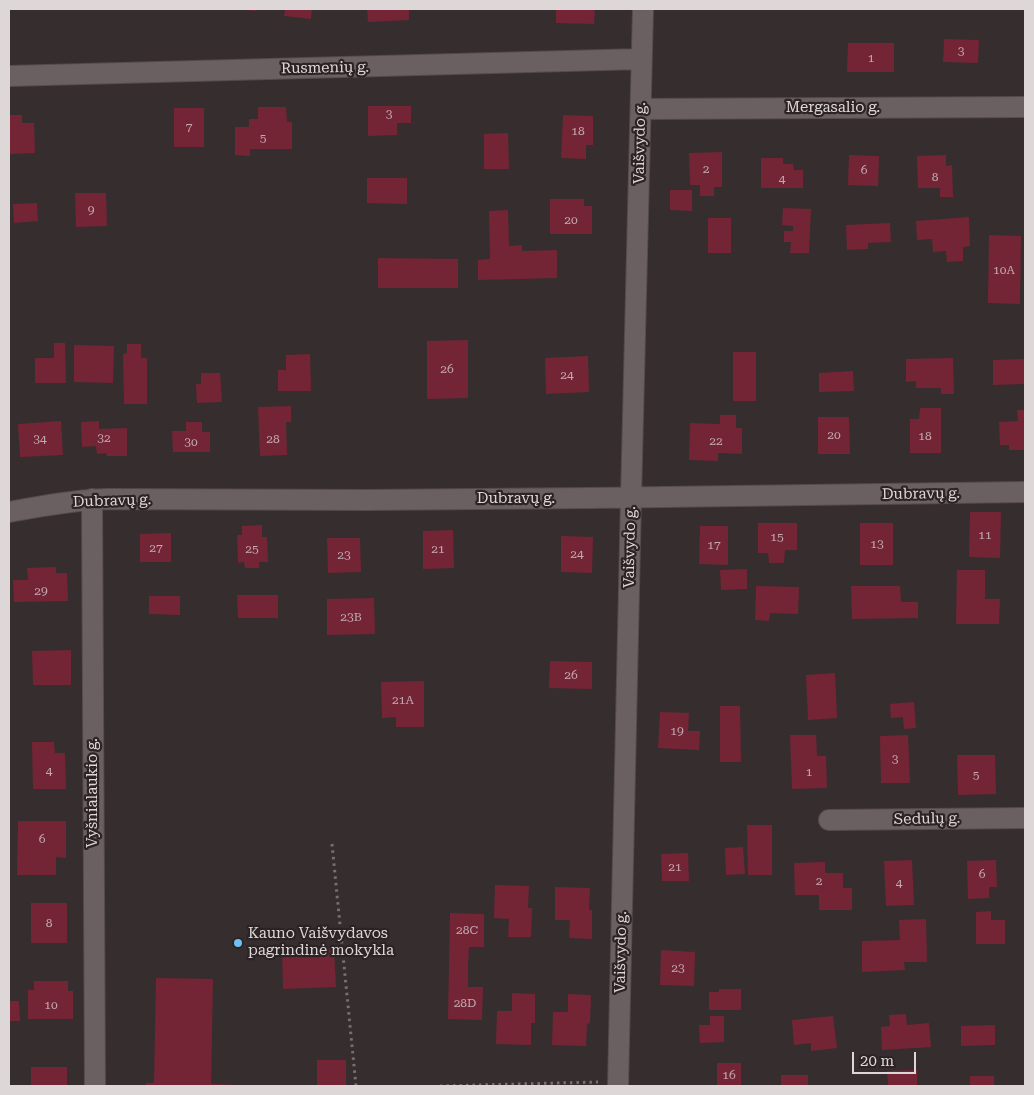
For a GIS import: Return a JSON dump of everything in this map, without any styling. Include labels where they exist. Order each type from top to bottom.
[{"type":"street","name":"Vaišvydo g.","points":[[619,1084],[643,9]]},
{"type":"street","name":"Rusmenių g.","points":[[9,76],[641,59]]},
{"type":"street","name":"Mergasalio g.","points":[[641,109],[1025,107]]},
{"type":"street","name":"Dubravų g.","points":[[9,512],[42,505],[92,500],[631,498],[1025,492]]},
{"type":"street","name":"Vyšnialaukio g.","points":[[92,500],[94,1086]]},
{"type":"street","name":"Sedulų g.","points":[[829,820],[1025,818]]},
{"type":"path","points":[[332,844],[356,1086]]},
{"type":"path","points":[[440,1086],[619,1084]]},
{"type":"building","points":[[243,9],[257,9],[256,11]]},
{"type":"building","points":[[285,9],[312,9],[311,19],[284,16]]},
{"type":"building","points":[[367,9],[409,9],[409,20],[368,22]]},
{"type":"building","points":[[556,9],[595,9],[594,24],[556,23]]},
{"type":"building","points":[[944,39],[979,40],[978,63],[943,62]]},
{"type":"building","points":[[848,43],[894,43],[894,72],[847,72]]},
{"type":"building","points":[[368,106],[411,106],[411,123],[397,123],[397,135],[368,136]]},
{"type":"building","points":[[258,107],[286,107],[287,122],[292,122],[292,149],[250,149],[250,156],[235,155],[235,127],[249,127],[249,119],[258,119]]},
{"type":"building","points":[[174,108],[204,108],[204,147],[174,147]]},
{"type":"building","points":[[9,115],[22,115],[22,123],[34,123],[35,153],[9,154]]},
{"type":"building","points":[[563,115],[593,116],[593,145],[586,145],[586,159],[561,158]]},
{"type":"building","points":[[508,133],[509,169],[484,169],[484,134]]},
{"type":"building","points":[[722,152],[722,187],[714,187],[714,196],[700,196],[700,185],[690,185],[689,153]]},
{"type":"building","points":[[849,155],[879,156],[878,186],[848,185]]},
{"type":"building","points":[[946,155],[946,166],[952,165],[953,197],[940,197],[940,188],[918,188],[917,156]]},
{"type":"building","points":[[761,158],[783,158],[783,164],[793,164],[794,170],[803,170],[803,188],[761,188]]},
{"type":"building","points":[[367,178],[407,178],[407,204],[367,203]]},
{"type":"building","points":[[670,190],[692,190],[692,211],[670,210]]},
{"type":"building","points":[[75,193],[106,193],[107,226],[76,227]]},
{"type":"building","points":[[550,199],[584,199],[584,206],[592,206],[592,234],[550,234]]},
{"type":"building","points":[[37,203],[38,221],[14,223],[13,204]]},
{"type":"building","points":[[783,208],[811,209],[809,253],[790,253],[791,242],[784,242],[784,231],[793,231],[793,226],[782,225]]},
{"type":"building","points":[[508,210],[509,246],[522,245],[522,251],[557,250],[557,278],[478,280],[478,260],[490,259],[489,211]]},
{"type":"building","points":[[969,217],[970,246],[963,247],[963,261],[947,262],[946,251],[933,252],[932,239],[917,240],[916,221]]},
{"type":"building","points":[[708,218],[731,218],[731,253],[708,253]]},
{"type":"building","points":[[890,223],[891,242],[868,243],[868,249],[847,250],[846,225]]},
{"type":"building","points":[[989,235],[1021,236],[1020,304],[988,303]]},
{"type":"building","points":[[378,258],[458,259],[458,288],[378,288]]},
{"type":"building","points":[[468,340],[468,398],[427,399],[427,341]]},
{"type":"building","points":[[54,343],[65,343],[66,383],[35,383],[35,358],[54,358]]},
{"type":"building","points":[[127,344],[141,344],[141,358],[147,358],[147,404],[124,404],[123,354],[127,353]]},
{"type":"building","points":[[74,345],[114,346],[113,383],[74,382]]},
{"type":"building","points":[[733,352],[756,352],[756,401],[733,401]]},
{"type":"building","points":[[310,354],[311,391],[278,391],[278,370],[286,370],[286,355]]},
{"type":"building","points":[[588,356],[589,392],[546,394],[545,358]]},
{"type":"building","points":[[953,358],[954,394],[941,394],[941,388],[916,388],[916,381],[906,382],[906,359]]},
{"type":"building","points":[[1025,359],[1025,384],[993,385],[993,360]]},
{"type":"building","points":[[853,371],[854,391],[819,392],[819,373]]},
{"type":"building","points":[[201,373],[220,373],[222,402],[197,403],[196,384],[201,384]]},
{"type":"building","points":[[291,406],[291,422],[286,422],[287,455],[260,456],[258,407]]},
{"type":"building","points":[[920,408],[941,408],[941,453],[910,453],[910,419],[919,419]]},
{"type":"building","points":[[1017,410],[1025,410],[1025,450],[1009,450],[1009,445],[1000,445],[999,422],[1018,421]]},
{"type":"building","points":[[720,415],[736,415],[736,428],[742,428],[742,454],[718,453],[718,461],[689,460],[690,423],[720,424]]},
{"type":"building","points":[[818,417],[849,417],[850,454],[818,454]]},
{"type":"building","points":[[61,421],[63,455],[20,457],[18,424]]},
{"type":"building","points":[[99,421],[99,429],[127,428],[127,456],[107,456],[106,453],[97,454],[96,446],[82,447],[81,422]]},
{"type":"building","points":[[186,422],[202,422],[202,432],[210,432],[210,452],[173,452],[172,431],[186,431]]},
{"type":"building","points":[[970,512],[1001,512],[1000,558],[969,557]]},
{"type":"building","points":[[758,523],[797,523],[797,550],[785,550],[784,563],[769,563],[768,553],[758,553]]},
{"type":"building","points":[[860,523],[893,523],[893,565],[860,565]]},
{"type":"building","points":[[262,525],[262,537],[267,537],[268,562],[259,562],[259,568],[245,568],[244,562],[238,563],[237,535],[242,535],[242,526]]},
{"type":"building","points":[[700,526],[728,526],[728,565],[699,564]]},
{"type":"building","points":[[453,530],[454,568],[423,569],[423,531]]},
{"type":"building","points":[[171,533],[171,562],[140,562],[140,534]]},
{"type":"building","points":[[561,536],[593,537],[592,573],[561,572]]},
{"type":"building","points":[[327,538],[360,538],[361,572],[328,573]]},
{"type":"building","points":[[56,567],[56,573],[67,573],[68,601],[14,602],[13,580],[28,580],[27,568]]},
{"type":"building","points":[[747,569],[747,589],[721,590],[720,570]]},
{"type":"building","points":[[957,570],[985,570],[985,599],[1000,599],[999,624],[956,624]]},
{"type":"building","points":[[756,586],[799,587],[798,614],[770,613],[769,621],[755,620]]},
{"type":"building","points":[[851,586],[900,586],[901,602],[918,602],[918,618],[852,619]]},
{"type":"building","points":[[237,595],[278,595],[278,618],[238,618]]},
{"type":"building","points":[[149,596],[180,596],[180,615],[149,614]]},
{"type":"building","points":[[374,598],[375,634],[327,635],[327,599]]},
{"type":"building","points":[[71,650],[71,685],[33,685],[32,651]]},
{"type":"building","points":[[550,661],[592,662],[592,689],[549,688]]},
{"type":"building","points":[[835,673],[837,718],[808,720],[806,675]]},
{"type":"building","points":[[424,681],[424,727],[396,727],[396,717],[382,718],[381,682]]},
{"type":"building","points":[[914,702],[916,728],[904,729],[903,717],[891,718],[890,704]]},
{"type":"building","points":[[720,706],[740,706],[741,762],[720,762]]},
{"type":"building","points":[[660,712],[689,713],[688,731],[700,731],[699,750],[658,748]]},
{"type":"building","points":[[790,735],[816,735],[817,756],[826,756],[827,788],[792,789]]},
{"type":"building","points":[[908,735],[910,783],[881,783],[880,736]]},
{"type":"building","points":[[32,742],[54,742],[55,753],[65,753],[66,789],[33,789]]},
{"type":"building","points":[[957,755],[995,755],[996,794],[958,795]]},
{"type":"building","points":[[18,821],[66,821],[66,858],[56,857],[56,875],[17,875]]},
{"type":"building","points":[[747,825],[772,825],[772,875],[748,875]]},
{"type":"building","points":[[743,847],[745,874],[726,875],[725,848]]},
{"type":"building","points":[[688,853],[689,881],[662,881],[661,854]]},
{"type":"building","points":[[912,860],[914,905],[886,906],[884,861]]},
{"type":"building","points":[[996,860],[997,887],[989,887],[989,898],[968,899],[967,861]]},
{"type":"building","points":[[825,862],[825,873],[843,873],[843,888],[852,888],[852,910],[819,910],[819,895],[795,895],[794,863]]},
{"type":"building","points":[[495,885],[529,886],[528,908],[532,908],[531,937],[508,937],[509,919],[494,918]]},
{"type":"building","points":[[555,887],[590,888],[589,910],[592,910],[592,939],[569,938],[570,920],[555,920]]},
{"type":"building","points":[[31,903],[67,903],[67,943],[31,943]]},
{"type":"building","points":[[991,911],[991,920],[1005,920],[1005,944],[976,944],[976,912]]},
{"type":"building","points":[[450,913],[484,914],[484,947],[469,947],[468,966],[468,987],[483,987],[482,1020],[448,1019]]},
{"type":"building","points":[[926,919],[927,962],[904,962],[905,970],[862,972],[862,941],[900,940],[899,920]]},
{"type":"building","points":[[334,948],[336,987],[283,989],[282,950]]},
{"type":"building","points":[[661,950],[695,952],[694,986],[660,985]]},
{"type":"building","points":[[156,978],[213,979],[211,1084],[241,1086],[146,1086],[146,1083],[154,1083]]},
{"type":"building","points":[[34,981],[68,981],[68,991],[73,991],[73,1019],[28,1019],[28,990],[34,990]]},
{"type":"building","points":[[719,989],[741,989],[741,1010],[709,1010],[709,992],[719,992]]},
{"type":"building","points":[[512,993],[535,994],[535,1023],[531,1023],[531,1045],[496,1044],[497,1011],[512,1011]]},
{"type":"building","points":[[568,994],[591,995],[590,1023],[587,1024],[586,1046],[552,1045],[553,1012],[568,1012]]},
{"type":"building","points":[[9,1001],[19,1001],[20,1021],[9,1021]]},
{"type":"building","points":[[906,1014],[907,1025],[929,1023],[931,1047],[882,1050],[881,1027],[890,1026],[889,1015]]},
{"type":"building","points":[[710,1016],[724,1016],[724,1042],[700,1043],[699,1025],[710,1025]]},
{"type":"building","points":[[833,1016],[837,1048],[811,1051],[811,1043],[794,1045],[792,1020]]},
{"type":"building","points":[[995,1025],[995,1045],[961,1046],[961,1026]]},
{"type":"building","points":[[317,1060],[346,1060],[346,1086],[317,1086]]},
{"type":"building","points":[[717,1063],[741,1063],[741,1086],[717,1086]]},
{"type":"building","points":[[31,1067],[67,1067],[67,1086],[31,1086]]},
{"type":"building","points":[[917,1070],[917,1086],[888,1086],[887,1071]]},
{"type":"building","points":[[781,1075],[808,1075],[808,1086],[781,1086]]},
{"type":"building","points":[[970,1076],[994,1076],[994,1086],[970,1086]]},
{"type":"place","name":"Kauno Vaišvydavos pagrindinė mokykla","points":[[238,943]]}]
